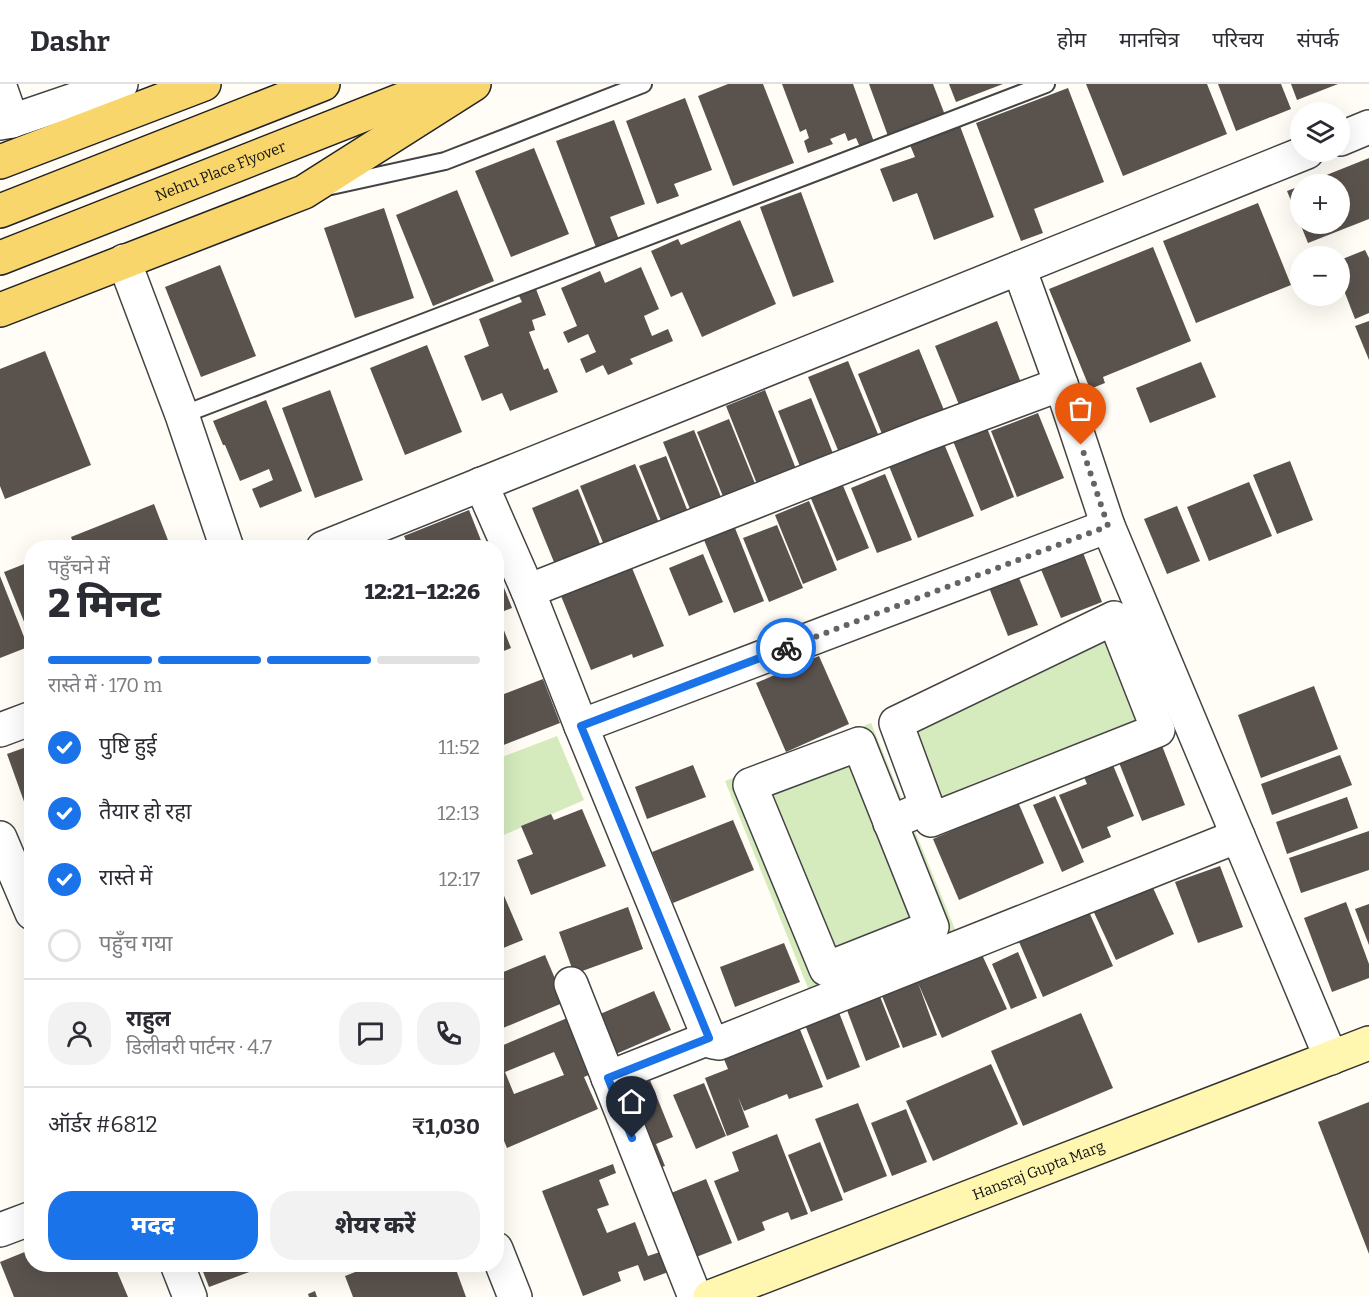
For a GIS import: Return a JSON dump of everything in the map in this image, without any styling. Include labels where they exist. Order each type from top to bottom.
[{"type":"main road","points":[[0,162],[204,84]]},
{"type":"main road","points":[[0,211],[323,84]]},
{"type":"main road","name":"Nehru Place Flyover","points":[[0,258],[442,84]]},
{"type":"main road","points":[[0,310],[304,192],[474,84]]},
{"type":"street","points":[[0,87],[6,122],[83,90],[121,84]]},
{"type":"street","points":[[1350,135],[1369,127]]},
{"type":"street","points":[[343,540],[1290,159]]},
{"type":"street","points":[[124,261],[182,415],[224,540]]},
{"type":"street","points":[[1019,268],[1061,384],[1108,526],[1155,680],[1158,730],[931,819],[896,723],[1114,618],[1155,680],[1238,836],[1331,1058]]},
{"type":"street","points":[[528,591],[924,435],[1061,384]]},
{"type":"street","points":[[481,484],[528,591],[581,726],[709,1038],[713,1042],[720,1042],[887,961],[1238,836]]},
{"type":"street","points":[[581,726],[1108,526]]},
{"type":"street","points":[[0,730],[24,721]]},
{"type":"street","points":[[859,744],[890,823],[932,927],[887,961],[826,969],[750,785],[859,744]]},
{"type":"street","points":[[890,823],[927,807]]},
{"type":"street","points":[[0,838],[24,895]]},
{"type":"street","points":[[571,984],[695,1297]]},
{"type":"street","points":[[608,1078],[709,1038]]},
{"type":"street","name":"Hansraj Gupta Marg","points":[[710,1297],[1369,1043]]},
{"type":"street","points":[[0,1230],[24,1221]]},
{"type":"street","points":[[504,1270],[515,1297]]},
{"type":"street","points":[[180,1272],[190,1297]]},
{"type":"lane","points":[[304,192],[445,161],[643,84]]},
{"type":"lane","points":[[182,415],[1046,84]]},
{"type":"green space","points":[[1122,603],[1171,735],[925,831],[879,717]]},
{"type":"green space","points":[[871,723],[957,934],[810,993],[725,781]]},
{"type":"green space","points":[[557,736],[584,800],[504,835],[504,756]]},
{"type":"building","points":[[728,84],[763,84],[794,163],[733,186],[698,96]]},
{"type":"building","points":[[782,84],[853,84],[874,142],[860,147],[856,138],[848,141],[845,133],[830,139],[833,144],[808,153],[804,141],[809,138],[806,129],[800,132]]},
{"type":"building","points":[[869,84],[933,84],[945,115],[888,136]]},
{"type":"building","points":[[949,84],[1003,84],[956,102]]},
{"type":"building","points":[[1086,84],[1207,84],[1227,134],[1123,176]]},
{"type":"building","points":[[1218,84],[1281,84],[1290,109],[1236,131]]},
{"type":"building","points":[[1291,84],[1338,84],[1297,100]]},
{"type":"building","points":[[1068,88],[1104,182],[1034,209],[1043,233],[1021,241],[976,123]]},
{"type":"building","points":[[685,98],[712,170],[674,184],[679,196],[657,204],[626,121]]},
{"type":"building","points":[[614,120],[645,204],[610,217],[620,242],[597,250],[556,141]]},
{"type":"building","points":[[960,126],[994,217],[934,240],[917,193],[893,202],[880,169],[915,157],[910,145]]},
{"type":"building","points":[[534,148],[569,234],[511,257],[475,171]]},
{"type":"building","points":[[1369,158],[1369,219],[1350,226],[1350,174],[1329,174]]},
{"type":"building","points":[[457,190],[494,281],[433,306],[396,215]]},
{"type":"building","points":[[801,192],[834,282],[793,297],[760,207]]},
{"type":"building","points":[[1258,203],[1290,285],[1196,323],[1163,241]]},
{"type":"building","points":[[384,208],[414,298],[355,318],[324,228]]},
{"type":"building","points":[[740,220],[776,304],[702,337],[682,292],[671,297],[651,251],[678,239],[681,245]]},
{"type":"building","points":[[1304,234],[1331,234],[1308,243]]},
{"type":"building","points":[[1153,247],[1191,341],[1103,377],[1105,383],[1090,389],[1049,289]]},
{"type":"building","points":[[1365,250],[1369,258],[1369,313],[1355,319],[1350,306],[1350,256]]},
{"type":"building","points":[[220,265],[256,356],[201,377],[165,287]]},
{"type":"building","points":[[641,267],[659,309],[644,316],[652,336],[668,329],[673,341],[630,359],[633,364],[608,375],[603,365],[586,373],[580,359],[596,352],[588,334],[568,343],[563,332],[577,326],[561,288],[600,271],[605,283]]},
{"type":"building","points":[[536,289],[546,315],[532,320],[535,330],[529,332],[544,370],[548,368],[558,392],[510,411],[502,393],[482,401],[464,356],[489,346],[479,319],[522,302],[519,296]]},
{"type":"building","points":[[997,321],[1025,393],[964,417],[935,346]]},
{"type":"building","points":[[1369,321],[1369,360],[1355,326]]},
{"type":"building","points":[[427,345],[462,432],[405,455],[370,368]]},
{"type":"building","points":[[919,349],[946,415],[884,439],[858,374]]},
{"type":"building","points":[[45,351],[91,465],[5,499],[0,486],[0,369]]},
{"type":"building","points":[[848,361],[880,439],[840,455],[808,377]]},
{"type":"building","points":[[1201,362],[1216,397],[1150,423],[1136,388]]},
{"type":"building","points":[[330,390],[363,480],[315,498],[282,408]]},
{"type":"building","points":[[765,390],[798,474],[759,489],[726,406]]},
{"type":"building","points":[[811,398],[836,461],[803,474],[778,411]]},
{"type":"building","points":[[266,400],[302,491],[260,508],[252,489],[273,480],[269,469],[240,481],[213,421]]},
{"type":"building","points":[[1038,413],[1064,478],[1017,497],[991,431]]},
{"type":"building","points":[[729,419],[756,486],[724,499],[697,432]]},
{"type":"building","points":[[987,428],[1014,497],[981,511],[953,441]]},
{"type":"building","points":[[694,430],[725,507],[694,519],[663,442]]},
{"type":"building","points":[[940,434],[974,516],[918,538],[885,456]]},
{"type":"building","points":[[666,456],[688,512],[662,523],[639,466]]},
{"type":"building","points":[[1290,461],[1313,520],[1277,534],[1253,475]]},
{"type":"building","points":[[635,464],[661,528],[606,550],[580,486]]},
{"type":"building","points":[[885,474],[912,540],[877,553],[851,488]]},
{"type":"building","points":[[839,476],[869,548],[837,561],[807,489]]},
{"type":"building","points":[[1249,482],[1272,536],[1209,561],[1187,507]]},
{"type":"building","points":[[578,489],[604,554],[558,572],[532,508]]},
{"type":"building","points":[[809,501],[837,570],[803,584],[775,515]]},
{"type":"building","points":[[154,504],[168,540],[72,540],[71,537]]},
{"type":"building","points":[[1177,506],[1200,561],[1167,574],[1144,519]]},
{"type":"building","points":[[469,510],[481,540],[406,540],[404,536]]},
{"type":"building","points":[[777,525],[803,588],[769,602],[743,538]]},
{"type":"building","points":[[735,528],[764,601],[734,613],[704,540]]},
{"type":"building","points":[[1082,550],[1102,602],[1061,618],[1040,567]]},
{"type":"building","points":[[703,554],[723,602],[689,616],[669,568]]},
{"type":"building","points":[[630,563],[664,646],[633,658],[632,654],[591,670],[559,591]]},
{"type":"building","points":[[24,564],[24,622],[4,572]]},
{"type":"building","points":[[1017,573],[1038,625],[1008,636],[988,585]]},
{"type":"building","points":[[0,576],[24,637],[24,649],[0,658]]},
{"type":"building","points":[[504,588],[512,608],[504,611]]},
{"type":"building","points":[[504,630],[511,648],[504,651]]},
{"type":"building","points":[[819,656],[849,724],[786,752],[756,683]]},
{"type":"building","points":[[543,679],[560,723],[504,745],[504,694]]},
{"type":"building","points":[[1314,686],[1338,749],[1261,778],[1238,715]]},
{"type":"building","points":[[1161,743],[1185,805],[1142,821],[1118,760]]},
{"type":"building","points":[[24,748],[24,801],[7,754]]},
{"type":"building","points":[[1108,753],[1134,816],[1107,827],[1111,837],[1082,849],[1059,795],[1087,784],[1079,765]]},
{"type":"building","points":[[1340,755],[1352,785],[1272,815],[1261,784]]},
{"type":"building","points":[[693,765],[706,797],[647,819],[635,787]]},
{"type":"building","points":[[1055,796],[1084,862],[1062,872],[1033,805]]},
{"type":"building","points":[[1347,797],[1358,828],[1287,854],[1276,822]]},
{"type":"building","points":[[1018,802],[1044,863],[959,900],[933,839]]},
{"type":"building","points":[[582,809],[606,866],[531,895],[517,860],[533,854],[521,826],[551,814],[554,820]]},
{"type":"building","points":[[733,820],[754,870],[673,903],[652,852]]},
{"type":"building","points":[[1369,831],[1369,870],[1301,893],[1289,858]]},
{"type":"building","points":[[1220,866],[1243,927],[1198,943],[1175,882]]},
{"type":"building","points":[[1149,879],[1174,934],[1116,960],[1091,906]]},
{"type":"building","points":[[504,896],[523,940],[504,948]]},
{"type":"building","points":[[1346,902],[1369,964],[1369,978],[1332,992],[1304,918]]},
{"type":"building","points":[[1369,904],[1369,945],[1355,909]]},
{"type":"building","points":[[1086,905],[1113,966],[1043,997],[1016,935]]},
{"type":"building","points":[[628,907],[643,949],[574,974],[559,932]]},
{"type":"building","points":[[784,943],[800,982],[735,1007],[720,967]]},
{"type":"building","points":[[978,946],[1007,1009],[942,1038],[918,983],[937,1035],[903,1048],[880,991]]},
{"type":"building","points":[[1018,952],[1037,998],[1011,1009],[992,964]]},
{"type":"building","points":[[545,955],[565,1002],[504,1028],[504,972]]},
{"type":"building","points":[[877,989],[900,1047],[866,1061],[844,1002]]},
{"type":"building","points":[[654,991],[671,1030],[609,1057],[593,1017]]},
{"type":"building","points":[[835,1002],[860,1067],[827,1080],[801,1015]]},
{"type":"building","points":[[1081,1013],[1113,1088],[1023,1126],[991,1051]]},
{"type":"building","points":[[572,1016],[596,1072],[584,1077],[598,1109],[507,1148],[504,1141],[504,1045]],"holes":[[[554,1052],[564,1075],[514,1094],[505,1072]]]},
{"type":"building","points":[[797,1022],[823,1087],[789,1099],[787,1094],[744,1111],[738,1097],[749,1127],[727,1136],[705,1078],[728,1069],[721,1052]]},
{"type":"building","points":[[991,1064],[1018,1124],[933,1161],[906,1101]]},
{"type":"building","points":[[650,1080],[673,1137],[656,1144],[665,1166],[650,1171],[618,1092]]},
{"type":"building","points":[[704,1083],[726,1136],[696,1149],[673,1095]]},
{"type":"building","points":[[1369,1102],[1369,1254],[1318,1122]]},
{"type":"building","points":[[858,1103],[887,1176],[844,1193],[815,1119]]},
{"type":"building","points":[[906,1109],[927,1162],[892,1176],[871,1123]]},
{"type":"building","points":[[777,1134],[808,1214],[791,1220],[788,1212],[762,1222],[765,1230],[738,1241],[714,1181],[739,1171],[732,1152]]},
{"type":"building","points":[[820,1142],[843,1200],[811,1212],[788,1155]]},
{"type":"building","points":[[613,1164],[616,1173],[599,1180],[609,1205],[597,1209],[607,1233],[635,1222],[648,1256],[663,1251],[671,1271],[644,1281],[638,1265],[618,1272],[621,1281],[583,1296],[542,1191]]},
{"type":"building","points":[[706,1179],[732,1243],[691,1259],[666,1195]]},
{"type":"building","points":[[24,1252],[24,1272],[117,1272],[128,1297],[14,1297],[0,1262]]},
{"type":"building","points":[[203,1272],[249,1272],[209,1287]]},
{"type":"building","points":[[355,1272],[457,1272],[466,1297],[353,1297],[345,1276]]},
{"type":"building","points":[[315,1291],[317,1297],[309,1297],[308,1294]]},
{"type":"way so far","points":[[786,648],[1108,526],[1081,445]]},
{"type":"route","points":[[632,1138],[608,1078],[709,1038],[581,726],[786,648]]}]
